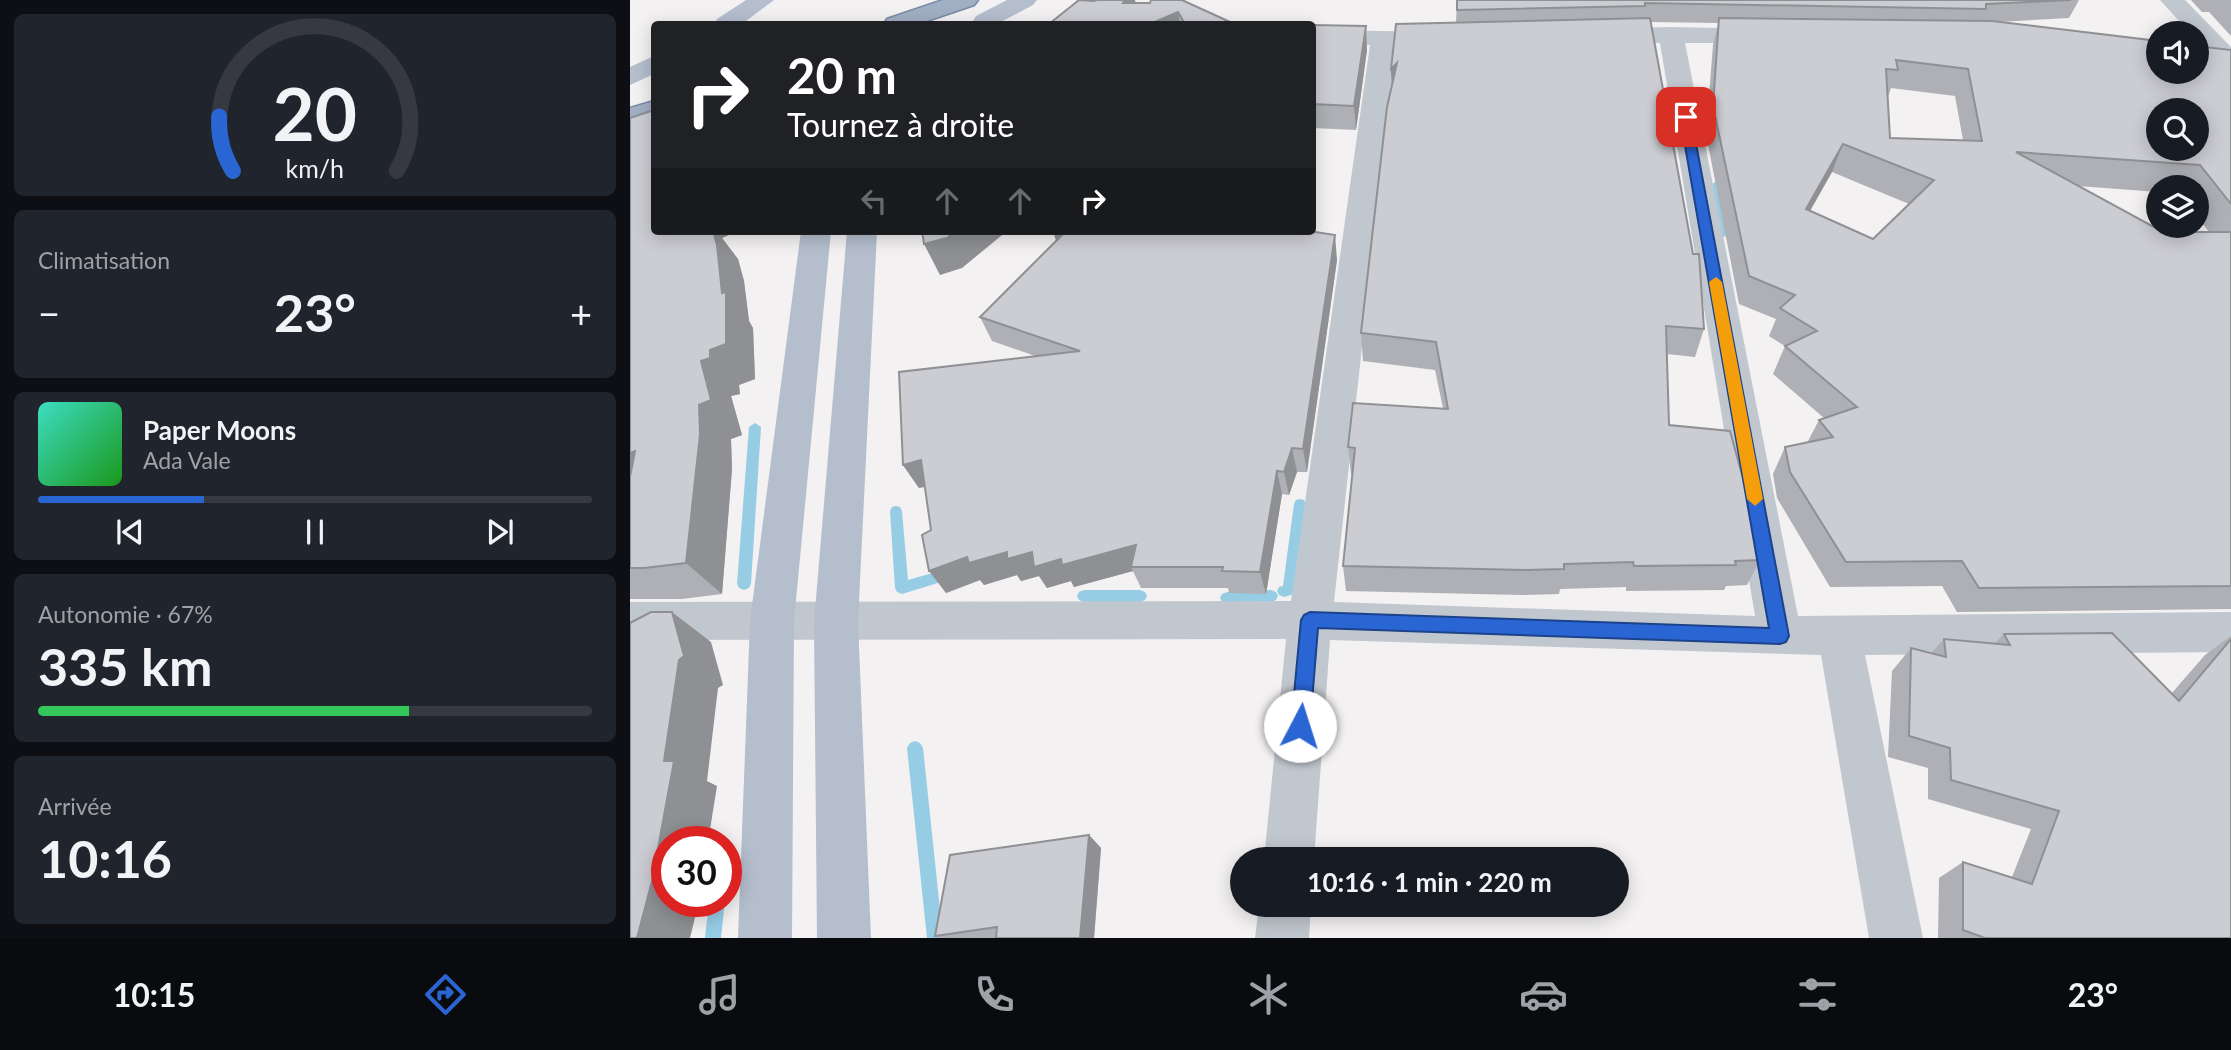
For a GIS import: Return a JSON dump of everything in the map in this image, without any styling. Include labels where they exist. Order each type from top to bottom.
[{"type":"highway","points":[[905,21],[966,0]]},
{"type":"highway","points":[[630,117],[651,110]]},
{"type":"main road","points":[[730,21],[762,0]]},
{"type":"main road","points":[[984,15],[1025,0]]},
{"type":"main road","points":[[630,77],[651,66]]},
{"type":"main road","points":[[630,139],[651,134]]},
{"type":"main road","points":[[765,938],[772,621],[816,235]]},
{"type":"main road","points":[[844,938],[836,622],[866,238]]},
{"type":"street","points":[[2172,0],[2231,62]]},
{"type":"street","points":[[1671,34],[1780,636]]},
{"type":"street","points":[[1575,36],[1796,36]]},
{"type":"street","points":[[1316,37],[1383,40],[1465,38]]},
{"type":"street","points":[[1290,847],[1310,620],[1383,40]]},
{"type":"street","points":[[630,621],[836,622],[1073,618],[1310,620],[1780,636],[2231,632]]},
{"type":"street","points":[[1839,635],[1896,938]]},
{"type":"street","points":[[1282,938],[1284,917]]},
{"type":"building","points":[[1079,0],[1150,3],[1151,0],[1182,0],[1228,21],[1183,21],[1178,12],[1157,21],[1053,21]]},
{"type":"building","points":[[1457,0],[2071,0],[1986,4],[1986,9],[1645,3],[1645,6],[1457,10]]},
{"type":"building","points":[[1650,18],[1693,254],[1699,254],[1704,329],[1666,326],[1669,425],[1730,431],[1750,504],[1760,560],[1735,561],[1736,565],[1634,566],[1633,562],[1564,564],[1564,569],[1526,570],[1343,566],[1355,448],[1348,447],[1353,403],[1448,409],[1436,342],[1361,333],[1387,107],[1397,63],[1391,69],[1396,24]]},
{"type":"building","points":[[1719,18],[1992,21],[2146,40],[2146,84],[2209,84],[2209,47],[2231,50],[2231,204],[2200,165],[2016,152],[2146,223],[2146,238],[2209,238],[2209,232],[2231,232],[2231,586],[1979,588],[1962,561],[1846,562],[1790,472],[1785,447],[1833,437],[1819,420],[1857,407],[1785,346],[1817,331],[1780,308],[1795,295],[1749,276],[1713,106]],"holes":[[[1896,60],[1968,69],[1982,141],[1890,138],[1886,69],[1898,70]],[[1843,144],[1934,180],[1873,239],[1806,209]]]},
{"type":"building","points":[[1316,25],[1366,26],[1354,106],[1316,104]]},
{"type":"building","points":[[651,111],[651,235],[714,235],[722,293],[726,292],[726,344],[710,350],[710,358],[701,361],[711,400],[699,405],[700,434],[686,563],[644,568],[630,568],[630,477],[635,451],[630,453],[630,118]]},
{"type":"building","points":[[1316,232],[1335,235],[1303,449],[1292,448],[1284,472],[1277,471],[1260,572],[1222,571],[1223,567],[1131,567],[1136,545],[1062,565],[1061,559],[1034,567],[1032,552],[1007,559],[1007,552],[969,563],[967,557],[929,571],[922,535],[931,530],[921,460],[903,465],[899,372],[1080,351],[980,317],[1062,235],[1316,235]]},
{"type":"building","points":[[923,235],[951,235],[947,238],[924,244]]},
{"type":"building","points":[[651,612],[672,612],[684,656],[679,660],[664,761],[674,761],[662,826],[651,826],[651,885],[637,938],[630,938],[630,623]]},
{"type":"building","points":[[2112,633],[2179,701],[2231,639],[2231,938],[1985,938],[1963,930],[1963,862],[2032,884],[2059,811],[1951,780],[1950,748],[1909,736],[1911,648],[1946,657],[1944,639],[2010,645],[2004,634]]},
{"type":"building","points":[[1089,835],[1080,938],[996,938],[997,927],[935,936],[950,855]]},
{"type":"waterway","points":[[1717,184],[1722,235]]},
{"type":"waterway","points":[[744,584],[755,427]]},
{"type":"waterway","points":[[1284,591],[1289,590],[1300,504]]},
{"type":"waterway","points":[[896,511],[902,588],[936,578]]},
{"type":"waterway","points":[[1084,596],[1140,596]]},
{"type":"waterway","points":[[1227,598],[1271,596]]},
{"type":"waterway","points":[[915,748],[935,938]]},
{"type":"waterway","points":[[713,938],[715,917]]},
{"type":"slow traffic","points":[[1716,282],[1755,499]]},
{"type":"route","points":[[1300,726],[1310,620],[1780,636],[1686,117]]}]
